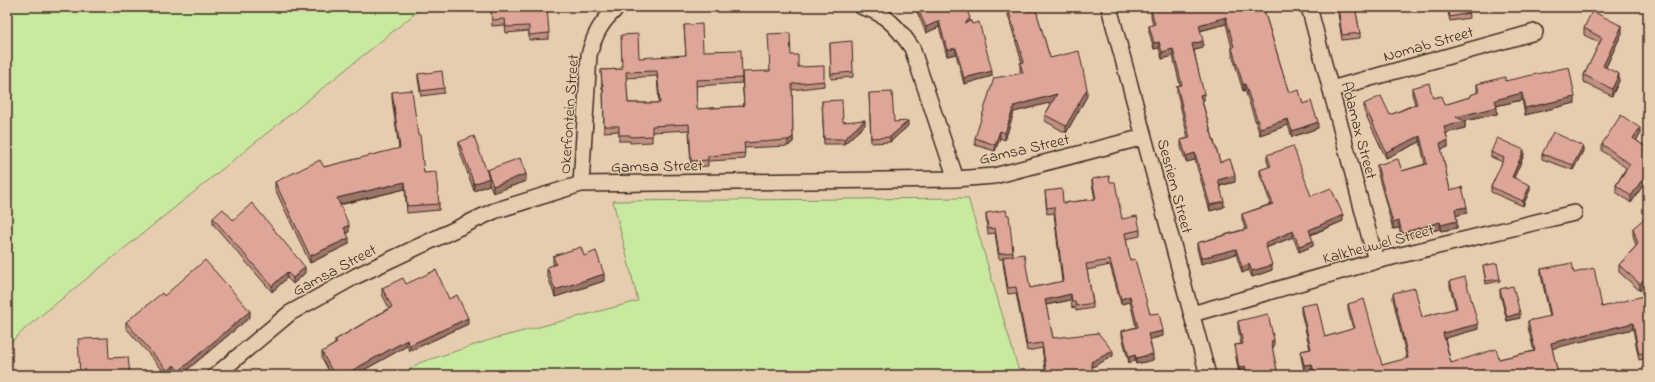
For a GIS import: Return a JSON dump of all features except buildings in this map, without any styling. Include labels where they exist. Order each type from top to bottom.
[{"type":"street","name":"Okerfontein Street","points":[[581,184],[589,55],[595,35],[606,18],[618,7]]},
{"type":"street","points":[[862,7],[887,18],[912,48],[956,179]]},
{"type":"street","name":"Sesriem Street","points":[[1109,7],[1208,375]]},
{"type":"street","name":"Adamax Street","points":[[1309,7],[1376,261]]},
{"type":"street","name":"Nomab Street","points":[[1331,89],[1535,32]]},
{"type":"street","name":"Gamsa Street","points":[[216,375],[290,313],[356,276],[494,211],[581,184],[956,179],[994,176],[1144,137]]},
{"type":"street","name":"Kalkheuwel Street","points":[[1192,314],[1376,261],[1574,213]]},
{"type":"green space","points":[[7,7],[423,7],[28,326],[7,346]]},
{"type":"green space","points":[[968,198],[1020,375],[402,375],[419,363],[493,339],[638,301],[613,201]]}]
